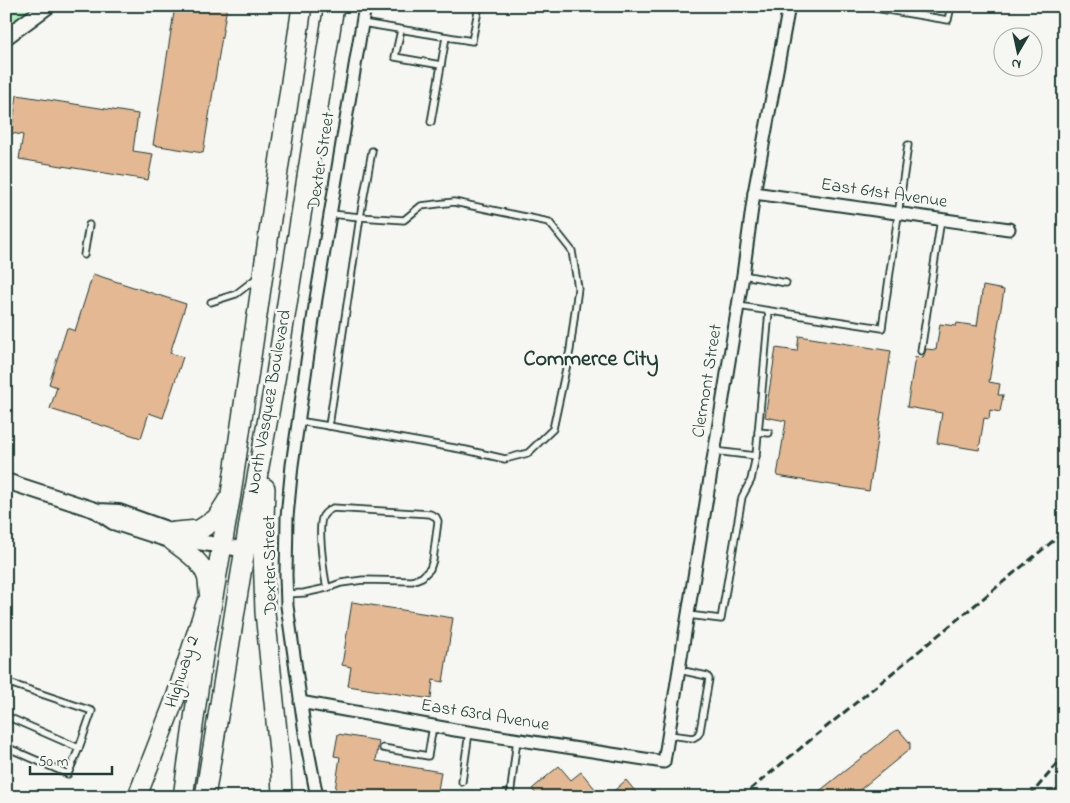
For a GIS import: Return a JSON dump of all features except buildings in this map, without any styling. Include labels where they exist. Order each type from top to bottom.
[{"type":"highway","name":"North Vasquez Boulevard","points":[[183,797],[204,648],[229,546],[231,494],[302,6]]},
{"type":"highway","name":"North Vasquez Boulevard","points":[[205,797],[252,505],[275,380],[334,6]]},
{"type":"highway","points":[[275,380],[265,478],[262,550],[265,612],[282,797]]},
{"type":"highway","points":[[178,538],[199,530],[216,519],[231,494]]},
{"type":"main road","points":[[178,538],[202,568],[207,578],[208,594]]},
{"type":"main road","name":"Highway 2","points":[[137,797],[175,699],[208,594],[229,546]]},
{"type":"street","points":[[6,37],[48,6]]},
{"type":"street","name":"Dexter Street","points":[[317,797],[300,702],[286,594],[287,517],[292,465],[316,299],[365,6]]},
{"type":"street","name":"Clermont Street","points":[[664,762],[743,275],[754,193],[789,6]]},
{"type":"street","name":"East 61st Avenue","points":[[754,193],[1009,229]]},
{"type":"street","points":[[6,481],[98,511],[119,512],[178,538],[229,546]]},
{"type":"street","name":"East 63rd Avenue","points":[[300,702],[469,732],[664,762]]},
{"type":"lane","points":[[362,23],[472,41],[479,6]]},
{"type":"lane","points":[[863,6],[948,20],[951,6]]},
{"type":"lane","points":[[401,30],[395,57],[441,65]]},
{"type":"lane","points":[[431,122],[446,37]]},
{"type":"lane","points":[[738,306],[882,328],[908,145]]},
{"type":"lane","points":[[328,426],[360,217],[372,152]]},
{"type":"lane","points":[[298,421],[466,450],[505,459],[528,453],[553,429],[570,350],[578,288],[572,250],[549,222],[454,202],[421,206],[404,220],[331,214]]},
{"type":"lane","points":[[921,351],[941,219]]},
{"type":"lane","points":[[84,255],[89,225]]},
{"type":"lane","points":[[211,302],[236,294],[264,273]]},
{"type":"lane","points":[[743,275],[786,283]]},
{"type":"lane","points":[[688,615],[721,619],[742,497],[752,480],[756,456],[770,311]]},
{"type":"lane","points":[[758,432],[769,433]]},
{"type":"lane","points":[[714,451],[756,456]]},
{"type":"lane","points":[[286,594],[304,593],[327,588],[341,583],[363,580],[412,581],[422,577],[430,570],[433,560],[438,521],[436,516],[430,514],[333,508],[328,511],[323,516],[322,524],[322,556],[327,588]]},
{"type":"lane","points":[[669,735],[693,738],[698,735],[709,679],[707,676],[679,670]]},
{"type":"lane","points":[[6,682],[92,711],[68,774],[6,747]]},
{"type":"lane","points":[[6,716],[79,748]]},
{"type":"lane","points":[[383,748],[428,756],[433,726]]},
{"type":"lane","points":[[462,782],[469,732]]},
{"type":"lane","points":[[510,797],[517,739]]},
{"type":"green space","points":[[6,6],[33,6],[38,14],[6,37]]},
{"type":"railway","points":[[741,797],[1064,532]]},
{"type":"railway","points":[[1029,797],[1064,756]]},
{"type":"district","name":"Commerce City","points":[[591,360]]}]
